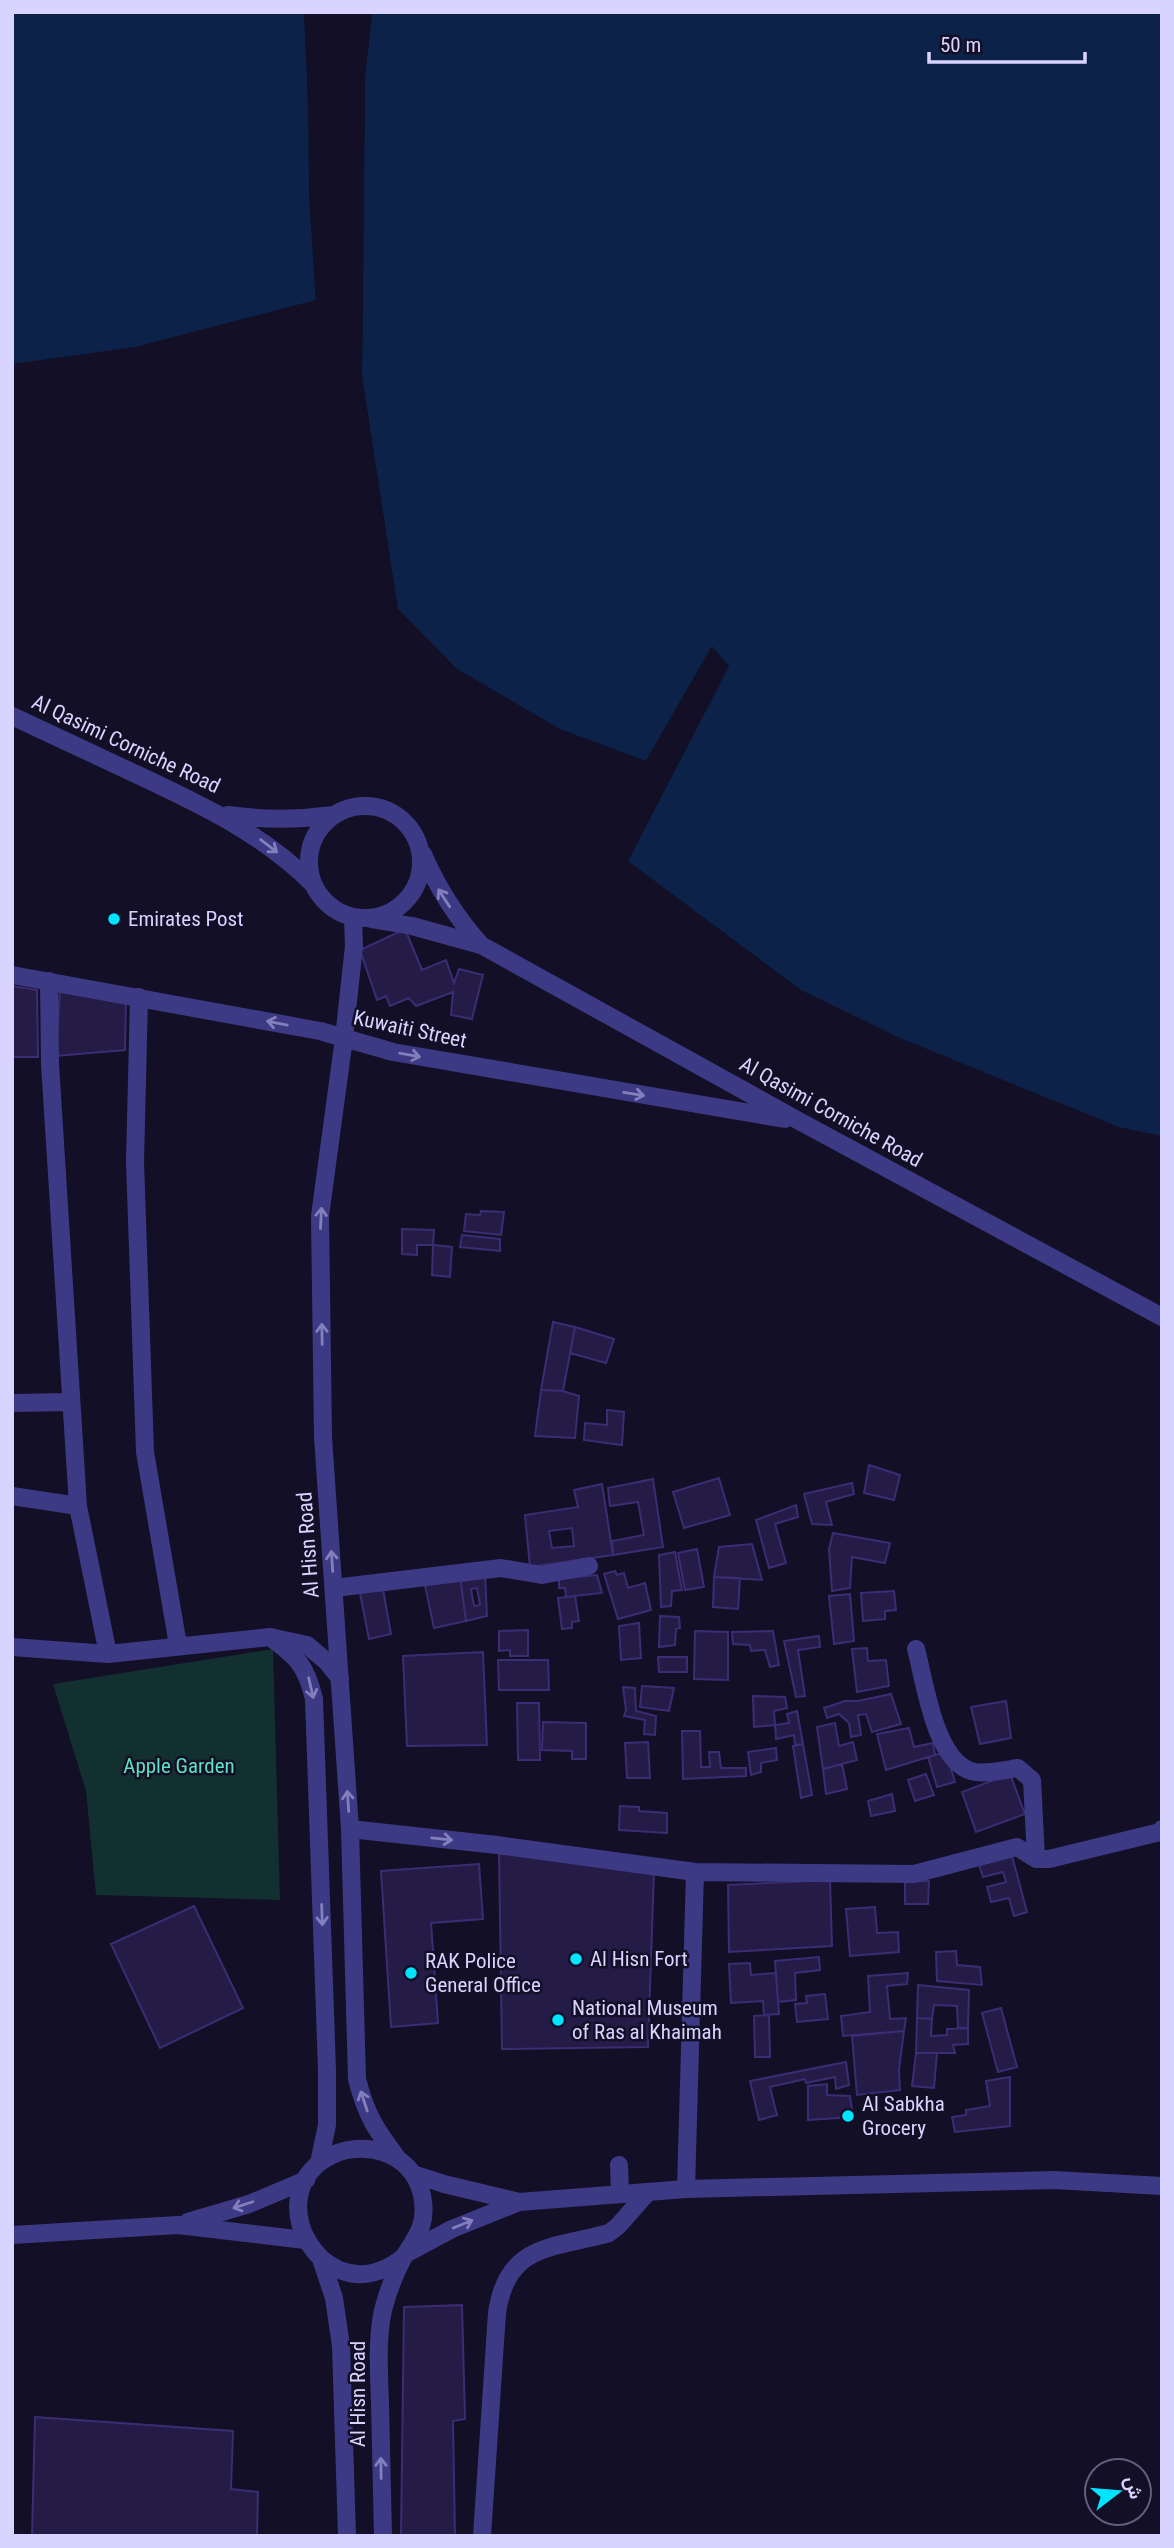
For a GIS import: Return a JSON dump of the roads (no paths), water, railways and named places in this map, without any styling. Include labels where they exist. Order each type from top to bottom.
[{"type":"street","name":"Al Qasimi Corniche Road","points":[[12,716],[220,814],[290,861],[313,884]]},
{"type":"street","points":[[374,806],[393,813],[408,827],[418,845],[421,865],[417,884],[406,901],[390,913],[362,918],[336,911],[322,899],[313,884],[309,858],[316,833],[334,814],[353,807],[374,806]]},
{"type":"street","name":"Al Qasimi Corniche Road","points":[[220,814],[264,820],[295,820],[334,814]]},
{"type":"street","name":"Al Qasimi Corniche Road","points":[[418,845],[438,888],[457,918],[481,945]]},
{"type":"street","name":"Al Qasimi Corniche Road","points":[[362,918],[412,926],[481,945],[1162,1317]]},
{"type":"street","name":"Al Hisn Road","points":[[362,918],[354,946],[320,1216],[323,1437],[350,1829],[357,2079],[374,2129],[398,2159]]},
{"type":"street","name":"Kuwaiti Street","points":[[12,975],[320,1031],[393,1052],[799,1121]]},
{"type":"street","points":[[49,981],[50,1064],[78,1506],[108,1654]]},
{"type":"street","points":[[139,997],[135,1162],[145,1452],[178,1645]]},
{"type":"street","points":[[12,1403],[71,1402]]},
{"type":"street","points":[[12,1496],[78,1506]]},
{"type":"street","points":[[334,1588],[501,1568],[542,1575],[589,1566]]},
{"type":"street","points":[[270,1637],[293,1655],[308,1676],[314,1699],[327,2070],[327,2124],[319,2163]]},
{"type":"street","points":[[12,1647],[108,1654],[270,1637],[307,1645],[326,1661],[340,1678]]},
{"type":"street","points":[[916,1649],[940,1738],[957,1764],[974,1772],[1018,1768],[1032,1780],[1036,1858]]},
{"type":"street","points":[[350,1829],[497,1845],[695,1872],[914,1874],[1017,1847],[1036,1858],[1049,1859],[1160,1832],[1162,1829]]},
{"type":"street","points":[[686,2189],[695,1872]]},
{"type":"street","points":[[407,2254],[420,2234],[424,2214],[422,2193],[413,2174],[398,2159],[379,2150],[358,2147],[337,2152],[319,2163],[306,2180],[299,2200],[299,2221],[305,2241],[321,2259],[341,2271],[363,2274],[385,2269],[452,2229],[519,2202],[686,2189],[1054,2180],[1162,2186]]},
{"type":"street","points":[[619,2165],[620,2194]]},
{"type":"street","points":[[413,2174],[519,2202]]},
{"type":"street","points":[[178,2225],[248,2204],[306,2180]]},
{"type":"street","points":[[482,2536],[497,2313],[507,2278],[517,2263],[529,2254],[608,2233],[618,2226],[648,2192]]},
{"type":"street","points":[[12,2235],[178,2225],[305,2241]]},
{"type":"street","name":"Al Hisn Road","points":[[383,2536],[379,2359],[384,2304],[407,2254]]},
{"type":"street","name":"Al Hisn Road","points":[[321,2259],[334,2298],[341,2346],[347,2536]]},
{"type":"water","points":[[12,12],[304,12],[316,300],[135,347],[12,364]]},
{"type":"water","points":[[372,12],[1162,12],[1162,1136],[1119,1127],[900,1038],[801,990],[628,861],[729,666],[712,647],[646,761],[560,729],[457,669],[398,609],[362,376],[365,77]]},
{"type":"place","name":"Emirates Post","points":[[114,919]]},
{"type":"place","name":"Al Hisn Fort","points":[[576,1959]]},
{"type":"place","name":"RAK Police General Office","points":[[411,1973]]},
{"type":"place","name":"National Museum of Ras al Khaimah","points":[[558,2020]]},
{"type":"place","name":"Al Sabkha Grocery","points":[[848,2116]]},
{"type":"park label","name":"Apple Garden","points":[[179,1766]]}]
